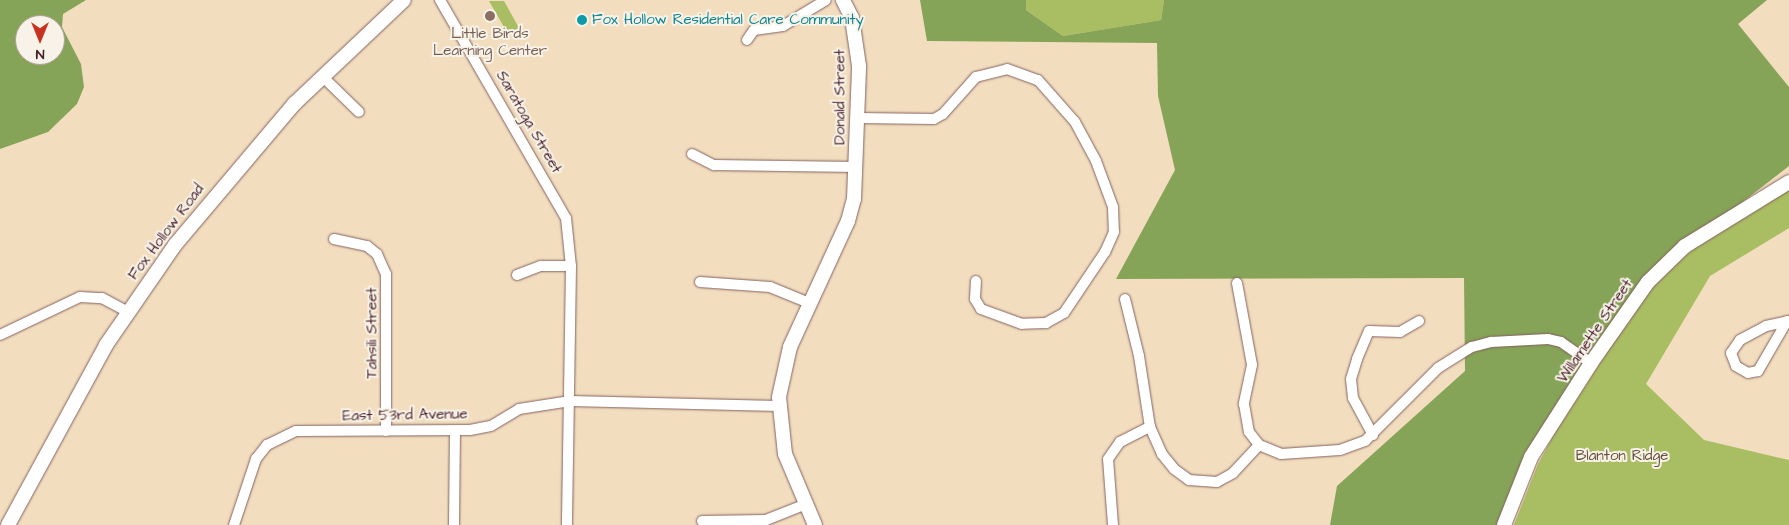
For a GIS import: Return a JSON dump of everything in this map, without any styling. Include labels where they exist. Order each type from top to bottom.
[{"type":"main road","name":"Fox Hollow Road","points":[[8,525],[106,345],[211,199],[289,110],[404,0]]},
{"type":"main road","name":"Donald Street","points":[[815,525],[784,454],[778,406],[785,365],[809,302],[848,221],[856,167],[857,45],[852,18],[843,0]]},
{"type":"main road","name":"Willamette Street","points":[[1504,525],[1531,457],[1591,362],[1631,304],[1685,246],[1789,182]]},
{"type":"street","name":"Saratoga Street","points":[[440,0],[566,218],[571,266],[567,525]]},
{"type":"street","points":[[747,40],[754,30],[783,26],[826,0]]},
{"type":"street","points":[[857,118],[934,119],[943,114],[966,85],[985,72],[1007,69],[1028,74],[1046,87],[1075,122],[1096,160],[1113,207],[1115,224],[1112,240],[1064,313],[1053,321],[1022,324],[981,309],[975,299],[976,281]]},
{"type":"street","points":[[323,77],[359,112]]},
{"type":"street","name":"Donald Street","points":[[692,154],[714,165],[856,167]]},
{"type":"street","name":"Tahsili Street","points":[[334,239],[366,246],[377,254],[386,274],[386,432]]},
{"type":"street","points":[[516,274],[541,266],[571,266]]},
{"type":"street","points":[[700,282],[770,287],[809,302]]},
{"type":"street","points":[[1237,283],[1252,365],[1244,404],[1249,432],[1259,444],[1274,452],[1295,454],[1340,450],[1355,446],[1373,435],[1438,368],[1472,347],[1491,342],[1548,339],[1561,342],[1591,362]]},
{"type":"street","points":[[0,336],[80,297],[102,298],[128,312]]},
{"type":"street","points":[[1126,299],[1139,356],[1150,427],[1168,462],[1181,475],[1198,482],[1225,478],[1259,444]]},
{"type":"street","points":[[1373,435],[1353,398],[1351,379],[1355,364],[1369,331],[1400,332],[1419,321]]},
{"type":"street","points":[[1788,321],[1758,372],[1748,373],[1736,366],[1731,353],[1740,340],[1766,326],[1788,321]]},
{"type":"street","name":"East 53rd Avenue","points":[[234,525],[256,459],[267,445],[280,436],[296,431],[455,431],[491,426],[519,409],[535,404],[570,401],[778,406]]},
{"type":"street","points":[[1113,525],[1108,459],[1125,438],[1150,427]]},
{"type":"street","points":[[454,525],[455,431]]},
{"type":"street","points":[[702,521],[766,520],[806,504]]},
{"type":"green space","points":[[0,0],[86,0],[63,15],[15,15],[15,65],[65,65],[65,33],[81,64],[84,87],[77,104],[48,132],[0,149]]},
{"type":"green space","points":[[920,0],[1026,0],[1026,10],[1063,36],[1161,20],[1164,0],[1767,0],[1738,24],[1789,87],[1789,166],[1677,253],[1531,457],[1508,525],[1330,525],[1337,486],[1465,371],[1464,278],[1116,279],[1175,170],[1158,96],[1157,43],[927,41]]},
{"type":"green space","points":[[1026,0],[1164,0],[1161,20],[1063,36],[1026,10]]},
{"type":"green space","points":[[489,1],[504,1],[519,28],[508,34]]},
{"type":"green space","name":"Blanton Ridge","points":[[1789,190],[1789,228],[1710,276],[1646,384],[1704,440],[1789,460],[1789,525],[1514,525],[1538,464],[1555,433],[1635,309],[1665,272],[1700,244]]},
{"type":"place","name":"Little Birds Learning Center","points":[[490,16]]},
{"type":"place","name":"Fox Hollow Residential Care Community","points":[[582,20]]}]
